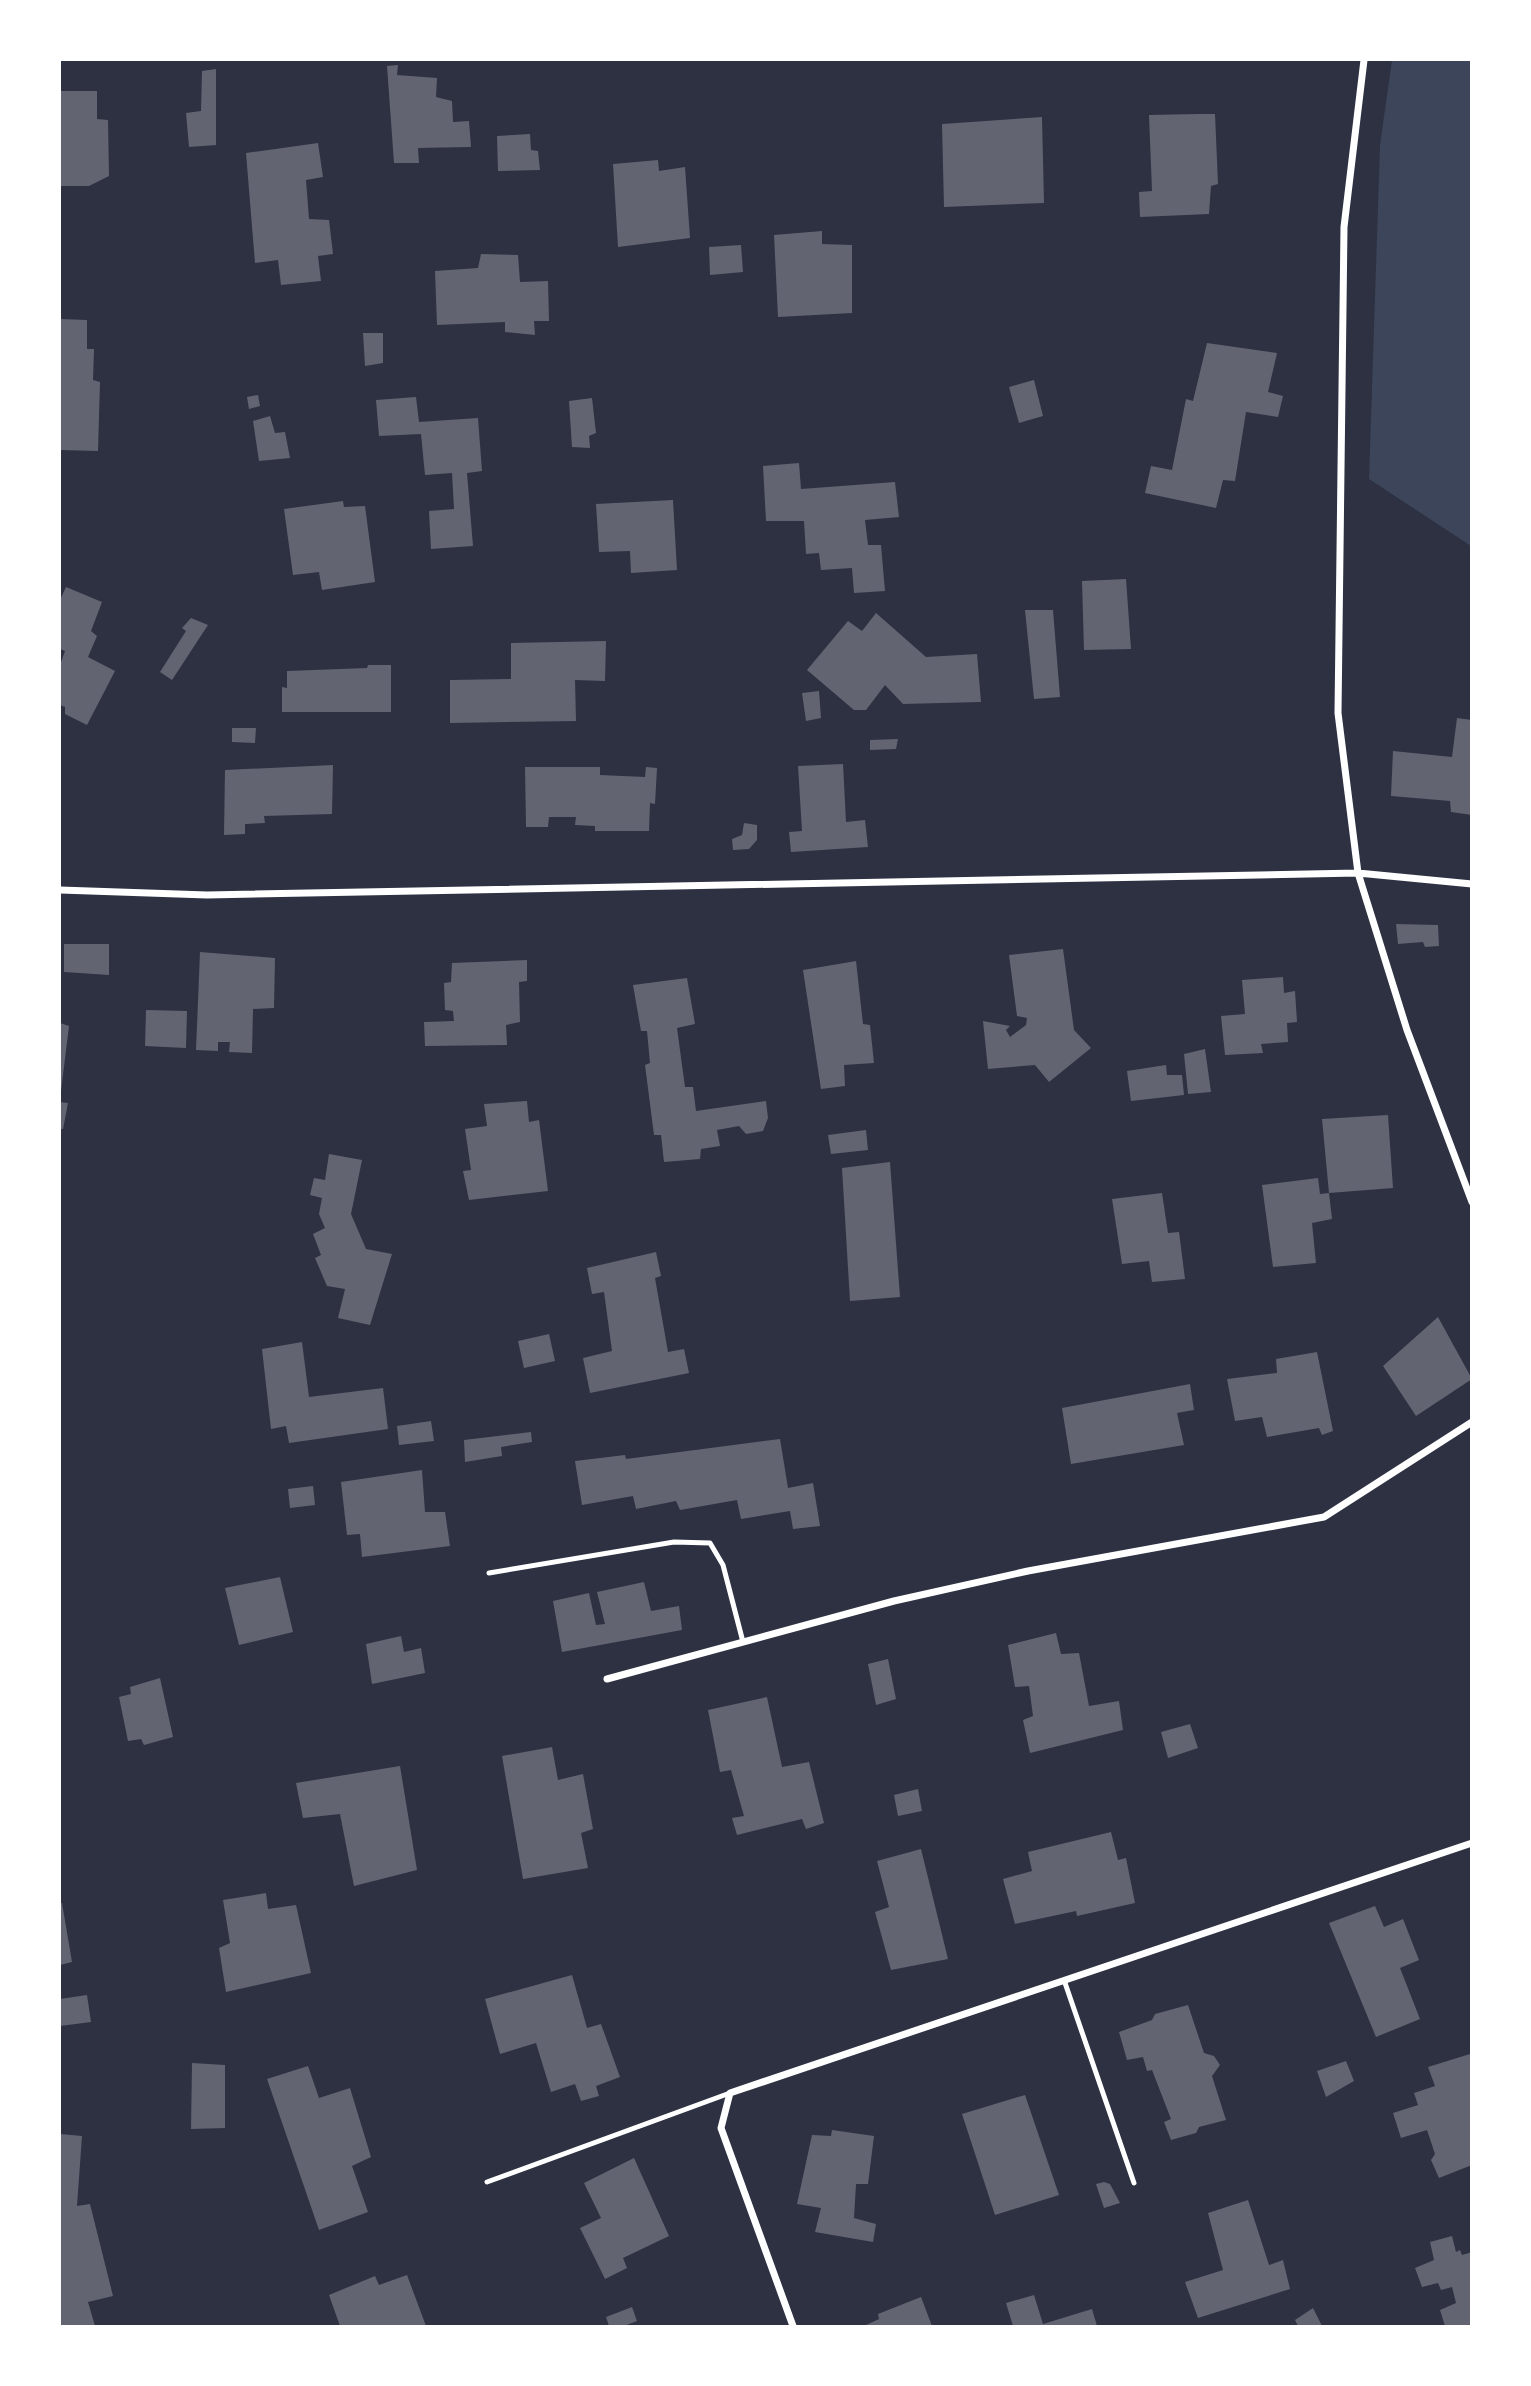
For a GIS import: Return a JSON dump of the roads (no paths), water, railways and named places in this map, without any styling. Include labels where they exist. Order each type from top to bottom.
[{"type":"street","points":[[1364,60],[1344,227],[1338,713],[1358,873],[1407,1030],[1472,1202]]},
{"type":"street","points":[[60,890],[246,894],[1358,873],[1472,884]]},
{"type":"street","points":[[607,1679],[894,1601],[1028,1571],[1324,1517],[1472,1422]]},
{"type":"street","points":[[793,2326],[721,2128],[730,2093],[1472,1843]]},
{"type":"lane","points":[[489,1573],[674,1542],[710,1543],[723,1565],[743,1642]]},
{"type":"lane","points":[[1064,1980],[1134,2183]]},
{"type":"lane","points":[[487,2182],[730,2093]]}]
